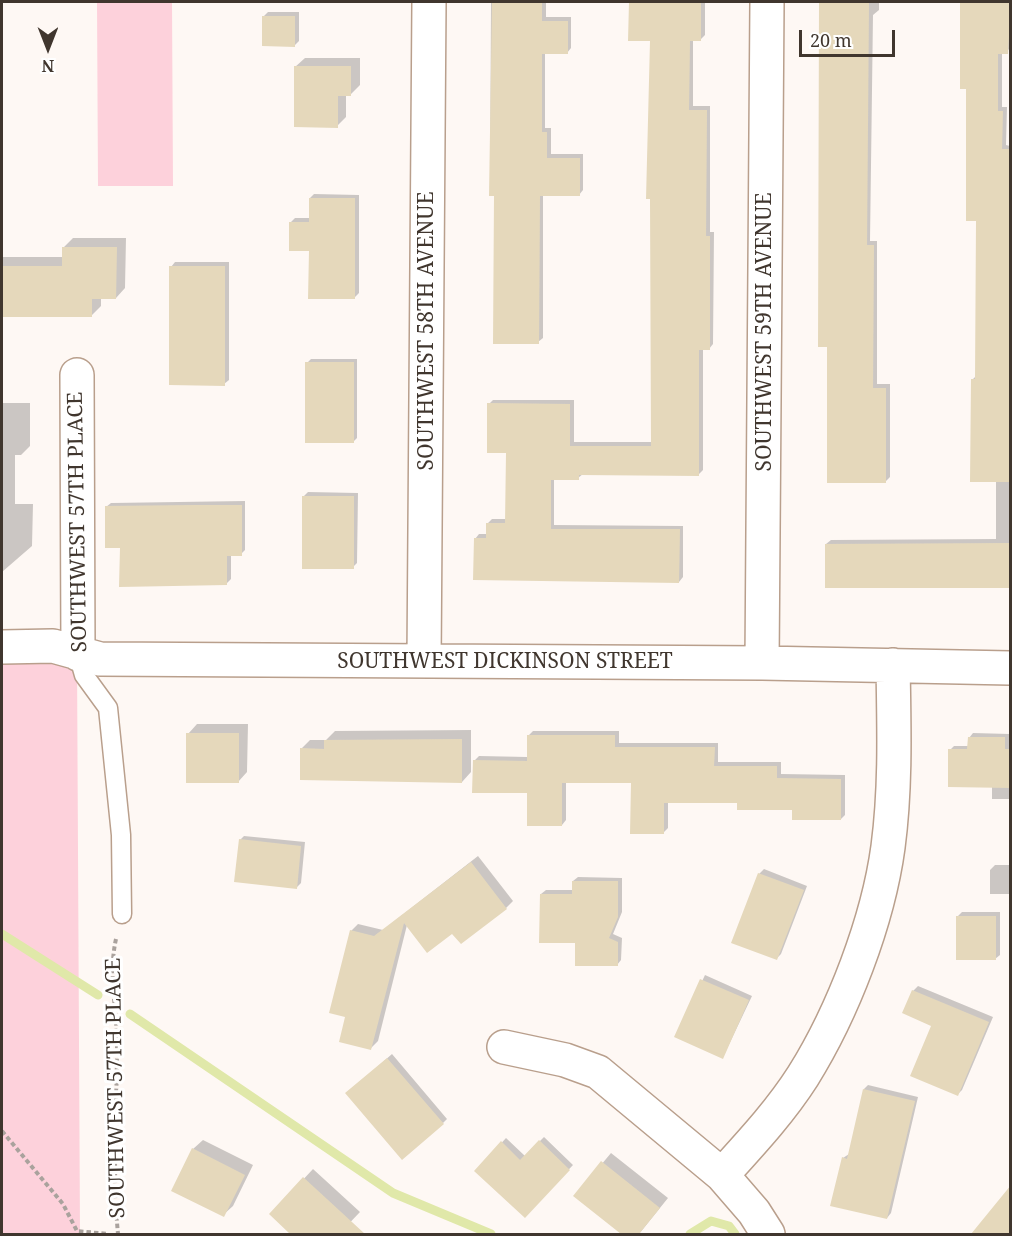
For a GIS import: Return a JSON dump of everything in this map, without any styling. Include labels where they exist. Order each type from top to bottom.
[{"type":"street","name":"SOUTHWEST 58TH AVENUE","points":[[424,661],[429,2]]},
{"type":"street","name":"SOUTHWEST 59TH AVENUE","points":[[762,663],[767,2]]},
{"type":"street","name":"SOUTHWEST 57TH PLACE","points":[[77,375],[78,654]]},
{"type":"street","name":"SOUTHWEST DICKINSON STREET","points":[[2,647],[53,646],[100,659],[762,663],[1011,668]]},
{"type":"street","points":[[722,1175],[767,1125],[803,1076],[846,994],[878,895],[887,849],[894,763],[893,665]]},
{"type":"street","points":[[504,1047],[565,1060],[598,1071],[722,1175],[754,1212],[768,1234]]},
{"type":"lane","name":"SOUTHWEST 57TH PLACE","points":[[78,654],[84,675],[108,708],[121,835],[122,915]]},
{"type":"path","name":"SOUTHWEST 57TH PLACE","points":[[118,1234],[113,1141],[117,1033],[111,983],[115,945],[122,915]]},
{"type":"path","points":[[2,1131],[63,1204],[77,1231],[108,1234]]},
{"type":"shaded area","points":[[97,2],[172,2],[173,186],[98,186]]},
{"type":"shaded area","points":[[2,658],[77,659],[80,1234],[2,1234]]},
{"type":"building","points":[[492,2],[542,2],[542,21],[568,21],[568,54],[542,54],[542,132],[547,132],[547,158],[580,158],[580,196],[540,196],[539,344],[493,344],[494,196],[489,196]]},
{"type":"building","points":[[629,2],[701,2],[701,41],[690,41],[689,110],[707,110],[706,236],[710,236],[710,350],[699,350],[699,476],[579,475],[579,480],[551,480],[551,529],[680,529],[679,583],[473,580],[474,538],[486,538],[486,523],[505,523],[506,453],[487,453],[487,403],[570,404],[570,446],[651,446],[650,199],[646,199],[650,41],[628,41]]},
{"type":"building","points":[[819,2],[869,2],[867,245],[874,245],[873,388],[886,388],[886,483],[827,483],[827,347],[818,347]]},
{"type":"building","points":[[960,2],[1011,2],[1008,54],[998,54],[998,111],[1003,111],[1002,149],[1011,149],[1011,482],[970,482],[971,379],[975,379],[976,221],[966,221],[966,89],[960,89]]},
{"type":"building","points":[[262,16],[295,16],[295,47],[262,46]]},
{"type":"building","points":[[294,66],[351,66],[351,96],[338,96],[338,128],[294,127]]},
{"type":"building","points":[[309,198],[355,198],[355,299],[308,299],[309,251],[289,251],[289,222],[309,222]]},
{"type":"building","points":[[62,247],[117,247],[116,299],[92,299],[92,317],[2,317],[2,266],[62,266]]},
{"type":"building","points":[[169,266],[225,266],[225,386],[169,385]]},
{"type":"building","points":[[305,362],[354,362],[354,443],[305,443]]},
{"type":"building","points":[[302,496],[354,496],[354,569],[302,569]]},
{"type":"building","points":[[242,505],[242,556],[227,556],[227,585],[119,587],[120,548],[105,548],[105,506]]},
{"type":"building","points":[[1011,543],[1011,588],[825,588],[825,544]]},
{"type":"building","points":[[186,733],[239,733],[239,783],[186,783]]},
{"type":"building","points":[[527,735],[615,735],[615,747],[715,747],[714,766],[777,766],[777,778],[841,779],[841,820],[792,820],[792,810],[737,810],[737,803],[664,803],[664,834],[630,834],[631,783],[562,783],[562,826],[527,826],[527,793],[472,793],[473,760],[527,761]]},
{"type":"building","points":[[968,737],[1005,737],[1005,749],[1011,749],[1011,788],[948,787],[948,749],[967,749]]},
{"type":"building","points":[[462,739],[462,783],[300,780],[300,748],[324,749],[324,740]]},
{"type":"building","points":[[239,839],[301,846],[297,889],[234,882]]},
{"type":"building","points":[[471,862],[507,909],[461,944],[452,934],[427,953],[404,923],[371,1050],[339,1042],[345,1017],[329,1013],[350,930],[374,936]]},
{"type":"building","points":[[758,873],[804,890],[777,960],[731,943]]},
{"type":"building","points":[[572,881],[618,881],[618,917],[609,938],[618,942],[618,966],[575,966],[575,943],[539,943],[540,894],[572,894]]},
{"type":"building","points":[[956,916],[996,916],[996,960],[956,960]]},
{"type":"building","points":[[700,979],[749,1000],[723,1059],[674,1037]]},
{"type":"building","points":[[912,990],[989,1022],[958,1096],[910,1076],[931,1026],[902,1013]]},
{"type":"building","points":[[387,1058],[444,1124],[402,1160],[345,1093]]},
{"type":"building","points":[[863,1089],[915,1101],[887,1219],[830,1206],[842,1157],[847,1159]]},
{"type":"building","points":[[539,1140],[570,1170],[525,1218],[474,1171],[501,1141],[520,1160]]},
{"type":"building","points":[[192,1148],[245,1175],[224,1217],[171,1191]]},
{"type":"building","points":[[601,1161],[660,1208],[639,1234],[621,1234],[573,1196]]},
{"type":"building","points":[[303,1177],[365,1234],[290,1234],[269,1214]]},
{"type":"building","points":[[1011,1185],[1011,1234],[971,1234]]},
{"type":"waterway","points":[[2,934],[98,995]]},
{"type":"waterway","points":[[130,1014],[393,1193],[491,1234]]},
{"type":"waterway","points":[[690,1234],[711,1221],[729,1226],[735,1234]]}]
